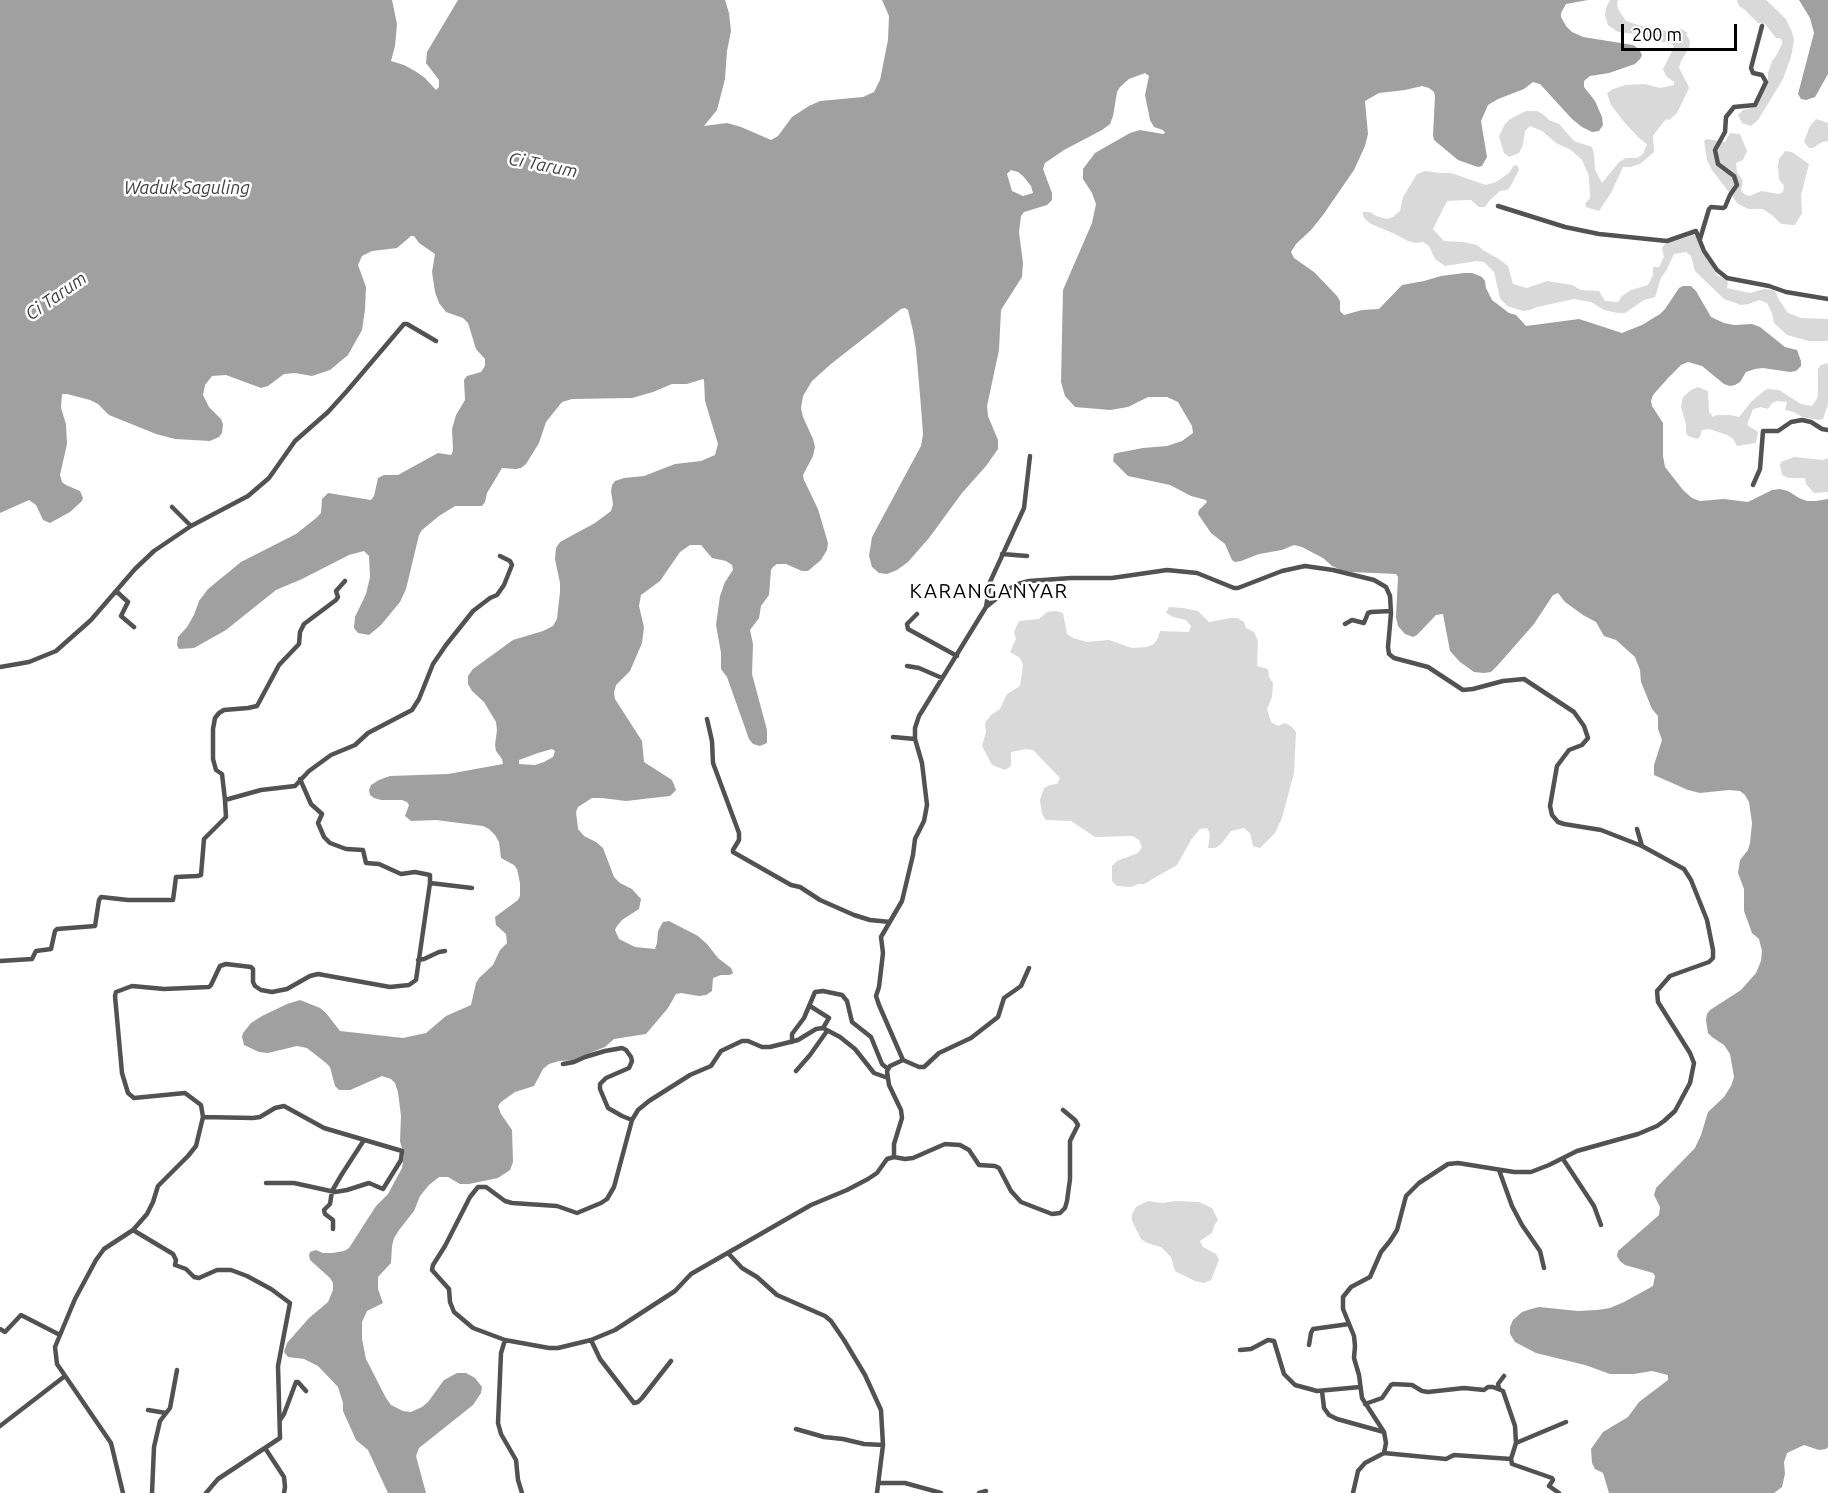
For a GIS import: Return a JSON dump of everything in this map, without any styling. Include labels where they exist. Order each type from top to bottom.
[{"type":"street","points":[[1700,239],[1709,209],[1725,207],[1737,185],[1734,176],[1720,166],[1715,156],[1716,148],[1725,132],[1726,117],[1735,106],[1755,105],[1766,82],[1762,75],[1753,73],[1751,68],[1762,26]]},
{"type":"street","points":[[1498,206],[1588,233],[1666,241],[1694,231],[1697,232],[1704,251],[1717,270],[1727,278],[1828,300]]},
{"type":"street","points":[[0,667],[36,660],[56,651],[91,620],[145,559],[191,526],[242,500],[269,478],[295,441],[347,392],[404,324],[436,341]]},
{"type":"street","points":[[1753,485],[1760,469],[1763,430],[1781,430],[1791,422],[1798,420],[1811,422],[1828,430]]},
{"type":"street","points":[[986,607],[990,582],[1024,508],[1030,456]]},
{"type":"street","points":[[172,507],[191,526]]},
{"type":"street","points":[[1002,554],[1027,556]]},
{"type":"street","points":[[225,800],[261,790],[292,787],[331,755],[355,745],[369,733],[414,707],[433,664],[446,645],[473,611],[496,596],[504,585],[512,565],[510,561],[500,556]]},
{"type":"street","points":[[1029,968],[1023,983],[1004,998],[998,1017],[971,1038],[939,1053],[924,1067],[903,1060],[876,998],[883,953],[881,941],[902,901],[915,839],[924,821],[927,806],[915,728],[919,716],[986,607],[1018,584],[1071,578],[1112,578],[1167,570],[1197,573],[1238,588],[1282,571],[1305,566],[1333,570],[1380,582],[1388,591],[1391,611],[1388,647],[1389,654],[1394,658],[1428,667],[1463,690],[1524,679],[1574,712],[1584,726],[1588,738],[1582,745],[1569,750],[1557,766],[1550,806],[1552,814],[1558,822],[1601,830],[1642,846],[1687,872],[1707,920],[1712,960],[1668,978],[1657,993],[1663,1009],[1690,1053],[1694,1063],[1692,1077],[1675,1111],[1657,1126],[1638,1134],[1577,1151],[1531,1172],[1522,1173],[1458,1163],[1448,1164],[1411,1190],[1405,1200],[1397,1230],[1381,1252],[1370,1277],[1351,1287],[1343,1297],[1343,1309],[1354,1336],[1354,1358],[1360,1387],[1365,1404],[1384,1432],[1386,1443],[1384,1453]]},
{"type":"street","points":[[0,961],[30,959],[36,951],[51,949],[56,930],[95,926],[101,897],[128,900],[173,900],[176,877],[197,876],[202,873],[204,839],[226,817],[222,774],[216,770],[213,759],[215,718],[219,712],[224,710],[257,706],[279,665],[298,644],[304,624],[336,600],[338,597],[336,591],[345,581]]},
{"type":"street","points":[[116,591],[128,602],[121,616],[134,627]]},
{"type":"street","points":[[1345,624],[1352,620],[1364,623],[1368,613],[1371,612],[1391,611]]},
{"type":"street","points":[[917,614],[907,624],[908,629],[957,656]]},
{"type":"street","points":[[907,666],[919,668],[942,678]]},
{"type":"street","points":[[707,719],[712,741],[712,760],[739,833],[734,852],[820,900],[854,915],[870,920],[890,922]]},
{"type":"street","points":[[893,737],[915,739]]},
{"type":"street","points":[[123,1493],[111,1443],[57,1364],[55,1347],[75,1299],[98,1256],[104,1249],[133,1230],[150,1209],[158,1186],[196,1146],[203,1117],[201,1105],[185,1093],[134,1098],[128,1093],[124,1083],[120,1055],[115,996],[118,990],[132,986],[164,989],[209,987],[220,966],[232,964],[252,968],[255,986],[272,992],[287,989],[310,976],[318,975],[379,986],[403,986],[412,984],[416,980],[430,877],[428,874],[413,872],[401,874],[379,864],[366,863],[363,850],[346,849],[326,840],[318,823],[322,814],[311,804],[300,779]]},
{"type":"street","points":[[1637,829],[1642,846]]},
{"type":"street","points":[[430,883],[472,888]]},
{"type":"street","points":[[418,960],[445,951]]},
{"type":"street","points":[[792,1042],[792,1034],[810,1006],[816,991],[844,996],[852,1022],[871,1038],[882,1064],[888,1069]]},
{"type":"street","points":[[796,1071],[825,1030],[829,1018],[810,1006]]},
{"type":"street","points":[[888,1078],[874,1073],[855,1049],[840,1037],[825,1030],[816,1029],[798,1040],[765,1047],[748,1041],[738,1042],[721,1051],[711,1066],[690,1075],[642,1106],[632,1120],[616,1180],[607,1199],[578,1213],[557,1206],[512,1203],[482,1186],[470,1197],[445,1246],[433,1264],[432,1270],[449,1289],[454,1312],[472,1328],[505,1340],[549,1348],[567,1347],[621,1327],[675,1291],[691,1274],[811,1206],[868,1179],[877,1173],[887,1159],[913,1158],[945,1144],[960,1145],[969,1150],[979,1165],[999,1168],[1011,1191],[1021,1202],[1052,1214],[1060,1213],[1067,1201],[1070,1179],[1070,1141],[1078,1125],[1063,1110]]},
{"type":"street","points":[[563,1064],[605,1051],[622,1048],[626,1050],[631,1057],[629,1068],[606,1078],[600,1084],[600,1089],[608,1108],[632,1120]]},
{"type":"street","points":[[888,1069],[903,1060]]},
{"type":"street","points":[[888,1069],[889,1085],[902,1114],[902,1122],[894,1144],[894,1158]]},
{"type":"street","points":[[203,1117],[253,1118],[284,1106],[324,1128],[402,1150],[401,1160],[385,1188],[382,1189],[369,1183],[347,1190],[332,1191],[294,1183],[266,1183]]},
{"type":"street","points":[[333,1229],[333,1220],[324,1212],[330,1204],[332,1191],[364,1140]]},
{"type":"street","points":[[1563,1159],[1594,1206],[1601,1225]]},
{"type":"street","points":[[1499,1170],[1512,1206],[1540,1251],[1544,1268]]},
{"type":"street","points":[[133,1230],[172,1254],[176,1259],[175,1265],[186,1269],[194,1278],[218,1270],[231,1270],[247,1276],[289,1301],[290,1307],[278,1366],[280,1438],[218,1479],[206,1493]]},
{"type":"street","points":[[728,1253],[738,1264],[777,1295],[819,1313],[831,1321],[865,1375],[878,1401],[883,1418],[878,1493]]},
{"type":"street","points":[[0,1329],[5,1332],[21,1315],[60,1335]]},
{"type":"street","points":[[1309,1345],[1313,1329],[1349,1324]]},
{"type":"street","points":[[505,1340],[501,1353],[498,1423],[500,1432],[516,1460],[517,1477],[522,1493]]},
{"type":"street","points":[[591,1340],[600,1359],[634,1403],[642,1398],[671,1361]]},
{"type":"street","points":[[1240,1350],[1254,1347],[1264,1341],[1274,1341],[1284,1374],[1290,1382],[1302,1388],[1322,1391],[1360,1387]]},
{"type":"street","points":[[152,1493],[154,1447],[160,1421],[170,1408],[177,1370]]},
{"type":"street","points":[[2,1422],[65,1376]]},
{"type":"street","points":[[1499,1388],[1498,1384],[1504,1376]]},
{"type":"street","points":[[280,1420],[296,1382],[306,1391]]},
{"type":"street","points":[[1365,1404],[1382,1398],[1393,1384],[1412,1385],[1428,1392],[1464,1388],[1484,1390],[1490,1386],[1499,1388],[1503,1391],[1514,1420],[1516,1443],[1511,1459],[1512,1464],[1552,1478],[1549,1486],[1558,1493]]},
{"type":"street","points":[[1322,1391],[1324,1408],[1329,1415],[1384,1432]]},
{"type":"street","points":[[148,1410],[166,1413]]},
{"type":"street","points":[[1516,1443],[1566,1422]]},
{"type":"street","points":[[796,1429],[824,1437],[883,1445]]},
{"type":"street","points":[[265,1448],[284,1477],[284,1493]]},
{"type":"street","points":[[1353,1493],[1356,1478],[1362,1466],[1384,1453],[1446,1459],[1454,1455],[1511,1459]]},
{"type":"street","points":[[878,1483],[909,1483],[941,1493]]},
{"type":"street","points":[[979,1493],[986,1491]]},
{"type":"shaded area","points":[[1610,0],[1619,0],[1618,9],[1626,21],[1647,28],[1666,31],[1681,29],[1688,33],[1686,34],[1690,41],[1689,48],[1679,68],[1689,88],[1677,113],[1669,120],[1666,119],[1653,136],[1654,152],[1640,164],[1623,167],[1611,193],[1599,211],[1586,207],[1585,204],[1590,198],[1589,176],[1582,160],[1571,150],[1530,126],[1525,131],[1519,153],[1509,157],[1504,153],[1499,136],[1510,119],[1526,111],[1537,111],[1559,124],[1574,141],[1592,147],[1595,170],[1602,183],[1619,162],[1626,158],[1637,158],[1643,154],[1647,144],[1625,123],[1611,105],[1607,93],[1626,85],[1645,84],[1660,88],[1674,85],[1663,69],[1674,47],[1669,42],[1659,42],[1643,35],[1618,32],[1608,25],[1605,15]]},
{"type":"shaded area","points":[[1737,0],[1766,0],[1786,19],[1794,40],[1783,79],[1758,120],[1751,126],[1742,123],[1738,115],[1743,110],[1756,107],[1782,40],[1776,38],[1765,24],[1758,23],[1739,6]]},
{"type":"shaded area","points":[[1816,119],[1828,123],[1828,141],[1809,148],[1804,142],[1810,126]]},
{"type":"shaded area","points":[[1730,133],[1740,134],[1747,151],[1743,160],[1736,163],[1737,172],[1743,181],[1741,191],[1746,195],[1750,196],[1761,191],[1779,194],[1783,192],[1784,186],[1779,179],[1778,166],[1779,159],[1785,151],[1792,152],[1809,164],[1801,195],[1802,213],[1795,225],[1781,224],[1763,209],[1748,209],[1738,204],[1712,170],[1707,160],[1704,141],[1707,139],[1725,142]]},
{"type":"shaded area","points":[[1514,165],[1518,166],[1519,170],[1507,190],[1500,191],[1485,207],[1479,207],[1471,200],[1447,201],[1433,229],[1444,241],[1477,245],[1497,258],[1508,266],[1513,284],[1527,288],[1547,281],[1572,285],[1581,290],[1599,291],[1605,301],[1618,302],[1631,290],[1648,285],[1653,275],[1653,267],[1659,267],[1664,257],[1662,248],[1665,244],[1694,235],[1698,237],[1704,254],[1717,275],[1728,281],[1727,288],[1750,293],[1764,289],[1772,290],[1776,292],[1788,313],[1801,318],[1828,319],[1828,341],[1809,341],[1787,335],[1774,323],[1767,303],[1759,300],[1741,305],[1724,299],[1695,271],[1691,256],[1686,252],[1674,254],[1661,278],[1655,297],[1644,300],[1625,313],[1604,310],[1591,302],[1574,299],[1523,311],[1507,306],[1500,298],[1494,272],[1484,262],[1445,266],[1435,259],[1429,246],[1423,242],[1408,241],[1371,224],[1362,212],[1370,212],[1387,219],[1393,217],[1400,211],[1403,197],[1417,174],[1425,171],[1451,173],[1486,185],[1496,182],[1509,173]]},
{"type":"shaded area","points":[[1828,363],[1828,404],[1823,419],[1802,417],[1785,410],[1787,402],[1777,401],[1772,403],[1768,409],[1761,407],[1753,409],[1747,425],[1758,432],[1756,443],[1737,446],[1727,435],[1709,429],[1702,430],[1697,439],[1686,433],[1681,407],[1683,397],[1691,390],[1698,387],[1708,391],[1709,412],[1713,417],[1730,415],[1739,417],[1751,402],[1768,389],[1779,390],[1801,404],[1812,406],[1818,397],[1818,369],[1821,365]]},
{"type":"shaded area","points":[[1794,457],[1823,460],[1828,458],[1828,492],[1814,493],[1806,484],[1805,478],[1789,478],[1782,475],[1781,462]]},
{"type":"shaded area","points":[[1169,607],[1198,611],[1209,622],[1237,618],[1244,622],[1246,628],[1254,632],[1258,641],[1257,666],[1268,669],[1273,683],[1272,697],[1267,709],[1271,722],[1278,726],[1285,723],[1296,732],[1294,773],[1282,818],[1275,833],[1260,848],[1253,846],[1250,833],[1244,828],[1231,831],[1221,844],[1215,848],[1208,848],[1210,834],[1207,828],[1200,829],[1177,865],[1144,884],[1131,887],[1117,886],[1112,881],[1112,866],[1117,861],[1138,853],[1142,847],[1139,840],[1133,836],[1095,837],[1071,821],[1046,820],[1042,814],[1040,800],[1044,788],[1057,784],[1060,778],[1033,750],[1011,752],[1011,766],[1005,770],[992,765],[982,746],[986,732],[985,723],[1000,709],[1007,694],[1020,686],[1023,665],[1020,658],[1010,652],[1016,639],[1014,632],[1019,621],[1039,619],[1047,612],[1056,611],[1063,613],[1067,634],[1073,638],[1087,642],[1109,640],[1132,648],[1147,647],[1154,644],[1160,631],[1189,632],[1191,626],[1186,620],[1166,613]]},
{"type":"shaded area","points":[[1148,1201],[1199,1202],[1212,1208],[1218,1220],[1212,1233],[1200,1241],[1203,1247],[1216,1254],[1219,1260],[1211,1280],[1204,1283],[1195,1281],[1175,1271],[1171,1257],[1161,1247],[1141,1239],[1132,1221],[1132,1214],[1136,1207]]},
{"type":"water","name":"Waduk Saguling","points":[[0,0],[392,0],[397,24],[391,61],[415,71],[436,90],[439,87],[439,80],[426,63],[427,52],[458,0],[725,0],[731,31],[725,79],[717,110],[704,126],[727,123],[771,140],[778,136],[792,117],[809,106],[820,101],[863,97],[874,92],[880,80],[888,40],[889,16],[882,0],[1588,0],[1566,4],[1561,17],[1566,26],[1583,37],[1633,45],[1642,55],[1635,64],[1609,73],[1590,76],[1584,81],[1584,87],[1595,101],[1602,117],[1603,125],[1599,131],[1592,132],[1582,127],[1540,84],[1533,82],[1524,89],[1488,105],[1481,121],[1487,157],[1482,166],[1478,167],[1458,160],[1434,140],[1435,96],[1429,88],[1422,86],[1379,93],[1365,101],[1368,134],[1354,170],[1323,215],[1291,252],[1294,258],[1314,272],[1337,296],[1340,301],[1340,311],[1344,315],[1362,310],[1379,309],[1402,285],[1441,276],[1472,273],[1482,277],[1485,281],[1492,300],[1509,313],[1516,315],[1526,326],[1579,319],[1622,333],[1660,314],[1679,288],[1691,286],[1711,317],[1724,323],[1752,324],[1760,327],[1785,347],[1797,350],[1801,366],[1796,371],[1755,369],[1746,372],[1740,382],[1730,386],[1724,384],[1702,366],[1688,362],[1681,365],[1669,377],[1653,395],[1651,401],[1663,423],[1665,467],[1692,498],[1700,501],[1724,499],[1748,502],[1772,490],[1780,489],[1807,501],[1828,499],[1828,1447],[1819,1450],[1804,1445],[1787,1453],[1782,1487],[1774,1493],[1609,1493],[1603,1473],[1595,1469],[1592,1463],[1591,1449],[1603,1432],[1628,1417],[1639,1402],[1668,1380],[1668,1375],[1652,1371],[1610,1374],[1585,1365],[1536,1353],[1515,1342],[1510,1334],[1513,1320],[1522,1312],[1539,1307],[1578,1311],[1610,1308],[1653,1286],[1655,1276],[1653,1273],[1625,1265],[1617,1256],[1618,1251],[1659,1215],[1660,1207],[1654,1195],[1656,1188],[1695,1148],[1708,1112],[1724,1097],[1731,1086],[1734,1077],[1730,1054],[1724,1045],[1708,1033],[1707,1014],[1741,990],[1756,973],[1761,961],[1762,951],[1759,939],[1752,933],[1744,911],[1744,889],[1738,873],[1740,860],[1748,850],[1750,843],[1752,823],[1749,802],[1740,791],[1700,793],[1654,775],[1654,765],[1662,740],[1658,729],[1658,716],[1652,709],[1641,682],[1640,670],[1635,657],[1616,640],[1604,636],[1596,622],[1565,602],[1558,593],[1553,595],[1534,624],[1491,672],[1474,672],[1450,651],[1443,614],[1436,615],[1413,637],[1405,634],[1398,626],[1396,617],[1398,577],[1396,574],[1341,570],[1323,558],[1294,545],[1235,562],[1225,544],[1211,533],[1198,514],[1207,502],[1206,500],[1191,496],[1170,485],[1128,476],[1113,461],[1114,454],[1167,446],[1182,441],[1193,433],[1192,426],[1178,402],[1167,397],[1148,397],[1128,407],[1110,410],[1075,407],[1065,396],[1061,382],[1063,290],[1092,223],[1096,204],[1083,179],[1083,169],[1095,153],[1130,133],[1140,130],[1165,133],[1154,127],[1150,120],[1145,95],[1149,76],[1145,73],[1129,79],[1120,87],[1110,124],[1045,163],[1043,169],[1052,193],[1052,200],[1047,205],[1024,212],[1021,216],[1019,232],[1023,263],[1022,277],[1001,310],[999,350],[987,406],[988,416],[998,440],[998,449],[929,538],[908,562],[897,570],[887,574],[879,573],[872,567],[869,556],[872,537],[921,446],[923,434],[916,349],[908,310],[901,309],[831,364],[812,381],[803,396],[801,408],[803,417],[815,447],[803,475],[818,509],[828,543],[821,560],[808,571],[802,571],[786,564],[777,564],[773,567],[769,595],[761,606],[759,618],[750,630],[753,644],[752,674],[767,730],[767,743],[760,746],[753,744],[749,739],[727,677],[721,669],[721,653],[716,625],[720,596],[733,570],[732,565],[712,558],[701,545],[690,545],[680,552],[660,581],[641,595],[639,606],[644,627],[642,643],[630,671],[616,685],[615,699],[642,741],[644,762],[672,780],[676,790],[670,796],[626,801],[592,798],[578,807],[576,812],[578,829],[584,836],[603,848],[614,877],[632,889],[641,899],[639,909],[617,926],[615,930],[619,939],[635,947],[655,949],[658,931],[663,922],[669,921],[698,936],[718,958],[731,968],[733,973],[713,978],[712,991],[706,995],[676,994],[668,1008],[646,1034],[614,1039],[605,1047],[578,1060],[549,1064],[543,1069],[534,1086],[515,1092],[498,1106],[512,1130],[513,1162],[510,1170],[498,1178],[469,1184],[460,1184],[448,1177],[439,1177],[420,1196],[414,1211],[394,1238],[391,1263],[378,1277],[378,1289],[383,1303],[367,1311],[362,1322],[362,1339],[366,1359],[386,1398],[391,1405],[411,1412],[428,1402],[444,1380],[457,1373],[466,1373],[475,1378],[482,1387],[473,1405],[419,1448],[416,1456],[426,1493],[388,1493],[368,1450],[356,1440],[343,1411],[338,1387],[318,1366],[304,1359],[288,1357],[284,1352],[287,1343],[309,1318],[328,1302],[333,1290],[330,1278],[310,1260],[310,1252],[316,1250],[333,1253],[349,1248],[376,1206],[388,1194],[402,1168],[404,1156],[400,1141],[401,1116],[395,1083],[382,1076],[350,1090],[339,1090],[335,1086],[330,1067],[307,1048],[297,1046],[268,1053],[259,1052],[244,1045],[242,1037],[251,1023],[287,1004],[300,1000],[320,1008],[340,1031],[403,1038],[426,1033],[446,1016],[471,1005],[476,983],[493,965],[500,950],[507,943],[506,934],[496,925],[495,917],[520,896],[517,869],[501,858],[499,842],[489,829],[483,826],[436,820],[411,821],[405,816],[409,805],[407,802],[374,798],[370,795],[369,790],[371,785],[390,776],[448,774],[503,764],[495,745],[496,722],[484,702],[472,691],[468,684],[468,676],[473,669],[513,640],[553,626],[557,619],[560,592],[555,559],[556,548],[560,542],[595,523],[611,511],[613,504],[611,491],[615,481],[644,476],[675,464],[701,461],[715,455],[718,444],[705,401],[704,380],[687,384],[672,384],[632,398],[572,399],[562,402],[546,422],[539,443],[526,464],[516,469],[502,468],[482,506],[455,506],[422,530],[406,589],[400,602],[381,625],[369,635],[358,633],[354,628],[355,617],[366,594],[370,577],[369,556],[364,551],[349,555],[276,590],[226,630],[194,648],[179,649],[178,637],[187,627],[199,601],[208,589],[241,562],[296,534],[315,519],[321,513],[322,499],[328,493],[371,500],[378,478],[384,475],[398,475],[438,453],[451,455],[453,451],[452,429],[456,415],[465,400],[464,380],[467,376],[481,372],[485,366],[485,359],[476,349],[468,323],[463,318],[446,312],[439,303],[432,272],[435,254],[411,236],[397,248],[372,251],[362,256],[358,265],[366,287],[362,330],[348,355],[330,370],[312,376],[284,374],[268,386],[261,388],[226,375],[212,376],[205,385],[203,395],[209,407],[223,424],[219,437],[210,441],[175,439],[156,434],[109,415],[98,404],[90,400],[62,394],[61,408],[66,424],[67,444],[60,475],[62,482],[80,491],[82,501],[70,512],[50,523],[43,520],[36,505],[29,500],[0,513]],"holes":[[[1011,170],[1023,176],[1031,186],[1033,193],[1023,196],[1012,191],[1007,174]],[[552,749],[555,751],[553,757],[544,762],[535,765],[519,764],[519,760]]]},
{"type":"water","points":[[1799,0],[1828,0],[1828,74],[1815,97],[1806,100],[1801,99],[1798,94],[1814,33],[1810,18]]},
{"type":"district","name":"KARANGANYAR","points":[[989,591]]},
{"type":"water label","name":"Ci Tarum","points":[[543,165]]},
{"type":"water label","name":"Ci Tarum","points":[[56,296]]}]
